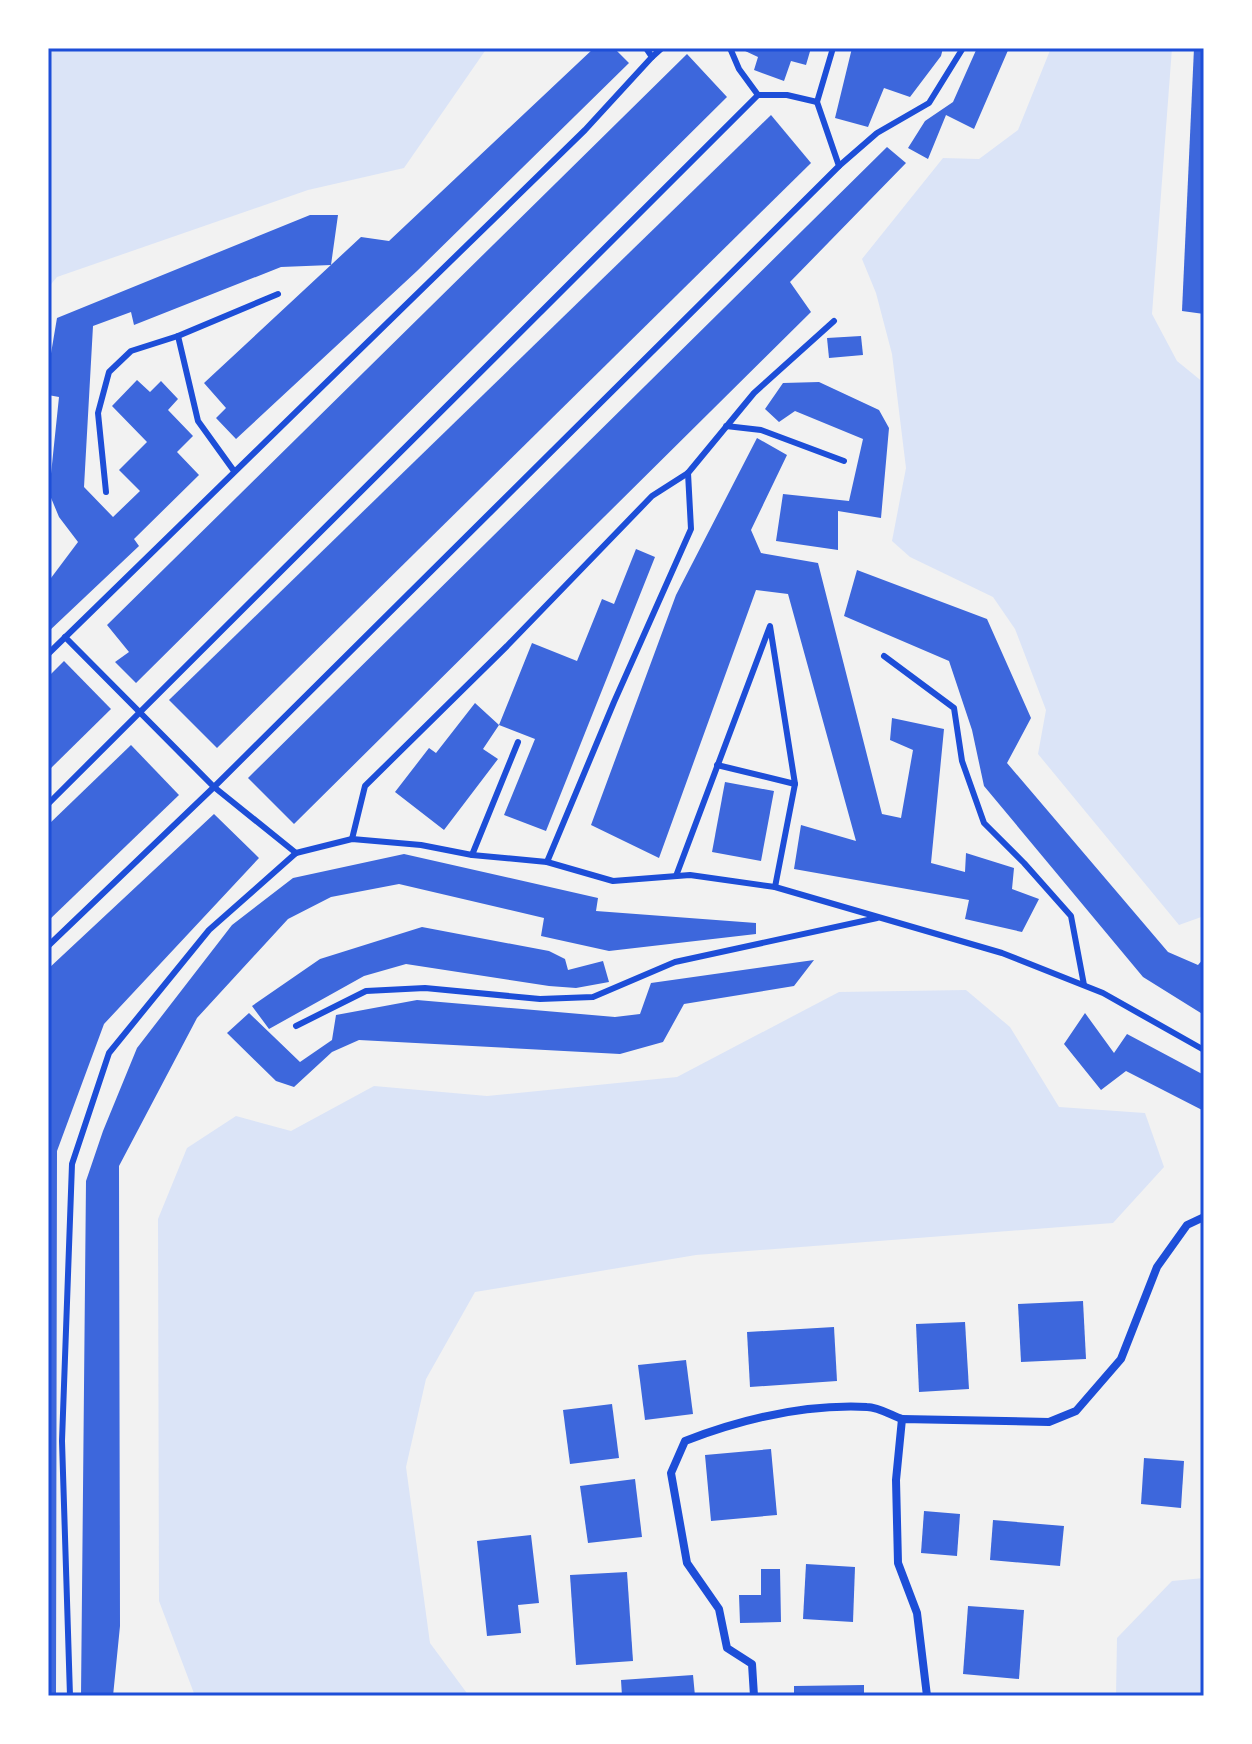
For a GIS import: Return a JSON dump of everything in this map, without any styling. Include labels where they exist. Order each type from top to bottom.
[{"type":"street","points":[[754,1696],[752,1664],[727,1648],[719,1609],[687,1563],[671,1473],[685,1441],[729,1424],[789,1412],[870,1407],[902,1419],[1049,1422],[1076,1411],[1121,1359],[1157,1267],[1187,1225],[1204,1217]]},
{"type":"street","points":[[902,1419],[896,1480],[898,1563],[917,1613],[927,1696]]},
{"type":"lane","points":[[646,48],[652,57]]},
{"type":"lane","points":[[48,654],[585,130],[662,48]]},
{"type":"lane","points":[[730,48],[739,69],[758,95]]},
{"type":"lane","points":[[833,48],[817,102],[839,166]]},
{"type":"lane","points":[[48,946],[214,787],[839,166],[877,133],[929,103],[963,48]]},
{"type":"lane","points":[[48,804],[758,95],[787,95],[817,102]]},
{"type":"lane","points":[[106,492],[98,413],[109,372],[131,351],[178,336],[278,294]]},
{"type":"lane","points":[[352,839],[365,786],[507,646],[652,496],[688,473],[754,393],[834,321]]},
{"type":"lane","points":[[178,336],[198,421],[234,471]]},
{"type":"lane","points":[[726,426],[761,430],[844,461]]},
{"type":"lane","points":[[547,862],[691,529],[688,473]]},
{"type":"lane","points":[[676,876],[770,626],[795,784],[775,887]]},
{"type":"lane","points":[[65,637],[214,787],[296,853]]},
{"type":"lane","points":[[884,656],[954,708],[962,761],[984,823],[1071,916],[1084,985]]},
{"type":"lane","points":[[472,855],[518,742]]},
{"type":"lane","points":[[717,765],[795,784]]},
{"type":"lane","points":[[70,1696],[62,1441],[72,1164],[109,1053],[209,930],[296,853],[352,839],[547,862],[613,881],[690,875],[775,887],[1002,953],[1103,993],[1204,1050]]},
{"type":"lane","points":[[296,1026],[366,991],[425,988],[540,999],[593,997],[675,962],[881,917]]},
{"type":"shaded area","points":[[48,48],[487,48],[404,168],[308,190],[57,277],[48,288]]},
{"type":"shaded area","points":[[1051,48],[1172,48],[1152,314],[1177,361],[1204,383],[1204,916],[1179,925],[1038,754],[1046,710],[1015,629],[993,597],[910,557],[892,541],[906,468],[892,354],[876,293],[862,259],[943,158],[979,159],[1018,130]]},
{"type":"shaded area","points":[[966,990],[1010,1027],[1059,1107],[1145,1113],[1164,1167],[1113,1223],[696,1255],[475,1292],[426,1379],[406,1467],[430,1643],[469,1696],[195,1696],[159,1601],[158,1219],[187,1148],[236,1116],[291,1131],[374,1086],[487,1096],[677,1077],[839,992]]},
{"type":"shaded area","points":[[1204,1578],[1204,1696],[1116,1696],[1117,1638],[1172,1581]]},
{"type":"building","points":[[594,48],[614,48],[629,63],[417,271],[236,439],[216,418],[226,408],[204,383],[361,237],[389,241]]},
{"type":"building","points":[[744,48],[811,48],[806,65],[791,61],[784,81],[754,70],[758,57]]},
{"type":"building","points":[[852,48],[943,48],[941,56],[910,97],[884,88],[868,127],[835,118]]},
{"type":"building","points":[[977,48],[1009,48],[974,129],[946,115],[928,159],[908,148],[925,121],[953,102]]},
{"type":"building","points":[[1194,48],[1204,48],[1204,314],[1182,311]]},
{"type":"building","points":[[687,54],[727,97],[136,683],[115,662],[129,652],[107,625]]},
{"type":"building","points":[[771,115],[811,163],[217,748],[169,700]]},
{"type":"building","points":[[887,147],[906,163],[790,282],[811,312],[294,824],[248,778]]},
{"type":"building","points":[[310,215],[338,215],[331,265],[281,267],[134,325],[131,312],[93,326],[84,487],[113,517],[140,491],[119,470],[147,442],[112,406],[137,380],[150,392],[161,381],[178,399],[168,410],[193,436],[177,452],[199,475],[134,539],[139,546],[48,632],[48,582],[78,542],[59,517],[49,493],[59,397],[48,395],[48,371],[57,318]]},
{"type":"building","points":[[861,336],[863,355],[829,358],[827,338]]},
{"type":"building","points":[[819,382],[879,410],[889,428],[881,518],[838,511],[838,550],[776,541],[783,494],[849,501],[863,439],[795,411],[779,422],[765,409],[783,383]]},
{"type":"building","points":[[757,438],[787,455],[751,530],[761,553],[818,563],[882,814],[901,818],[913,750],[890,740],[892,718],[944,729],[931,863],[965,872],[966,853],[1014,868],[1012,889],[1039,899],[1022,932],[965,919],[969,900],[794,869],[801,825],[856,841],[788,594],[756,590],[659,858],[591,825],[676,595]]},
{"type":"building","points":[[636,549],[655,557],[546,831],[504,815],[535,739],[499,725],[532,643],[577,661],[602,599],[614,604]]},
{"type":"building","points":[[857,570],[987,619],[1031,718],[1007,763],[1168,952],[1198,965],[1204,958],[1204,1015],[1143,977],[984,786],[972,730],[949,661],[844,616]]},
{"type":"building","points":[[64,661],[111,709],[48,771],[48,677]]},
{"type":"building","points":[[475,703],[499,725],[483,749],[498,759],[444,830],[395,792],[429,748],[436,753]]},
{"type":"building","points":[[131,745],[179,795],[48,921],[48,825]]},
{"type":"building","points":[[725,782],[774,791],[761,861],[712,852]]},
{"type":"building","points":[[214,814],[259,858],[104,1024],[57,1151],[56,1696],[48,1696],[48,969]]},
{"type":"building","points":[[404,854],[598,898],[596,911],[756,923],[756,934],[609,951],[541,936],[544,918],[399,884],[331,897],[288,919],[197,1018],[119,1166],[120,1626],[113,1696],[81,1696],[86,1181],[103,1131],[137,1048],[232,925],[293,878]]},
{"type":"building","points":[[422,927],[549,951],[565,959],[568,970],[603,961],[609,982],[576,988],[549,986],[406,964],[364,976],[269,1029],[252,1006],[320,959]]},
{"type":"building","points":[[814,960],[794,986],[684,1004],[663,1042],[620,1054],[359,1040],[332,1052],[294,1087],[276,1081],[227,1033],[249,1013],[300,1062],[332,1040],[336,1015],[417,1000],[615,1017],[640,1014],[651,983]]},
{"type":"building","points":[[1085,1013],[1114,1053],[1127,1034],[1204,1075],[1204,1111],[1126,1071],[1101,1090],[1064,1044]]},
{"type":"building","points":[[1083,1301],[1086,1359],[1021,1362],[1018,1304]]},
{"type":"building","points":[[965,1322],[969,1389],[919,1392],[916,1324]]},
{"type":"building","points":[[834,1327],[837,1381],[750,1387],[747,1332]]},
{"type":"building","points":[[686,1360],[693,1414],[645,1420],[638,1365]]},
{"type":"building","points":[[612,1404],[619,1458],[570,1464],[563,1410]]},
{"type":"building","points":[[771,1449],[777,1515],[711,1521],[705,1455]]},
{"type":"building","points":[[1144,1458],[1184,1461],[1181,1508],[1141,1504]]},
{"type":"building","points":[[635,1479],[642,1537],[588,1543],[580,1486]]},
{"type":"building","points":[[924,1511],[960,1514],[957,1556],[921,1553]]},
{"type":"building","points":[[993,1520],[1064,1526],[1060,1566],[990,1560]]},
{"type":"building","points":[[531,1535],[539,1603],[518,1605],[521,1633],[487,1636],[477,1541]]},
{"type":"building","points":[[806,1564],[855,1567],[853,1622],[803,1619]]},
{"type":"building","points":[[761,1569],[780,1569],[781,1622],[740,1623],[739,1595],[761,1595]]},
{"type":"building","points":[[627,1572],[633,1661],[576,1665],[570,1575]]},
{"type":"building","points":[[968,1606],[1024,1610],[1019,1679],[963,1674]]},
{"type":"building","points":[[693,1675],[695,1696],[622,1696],[621,1680]]},
{"type":"building","points":[[864,1685],[864,1696],[794,1696],[794,1686]]}]
